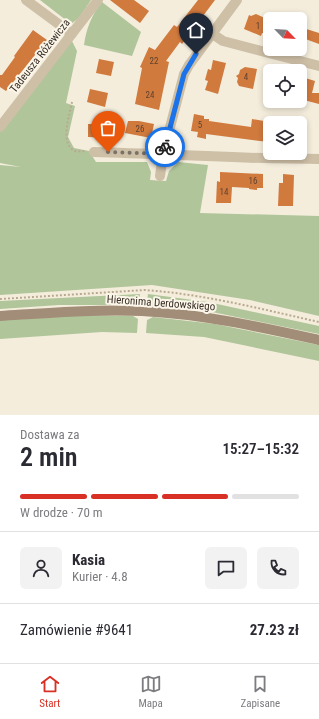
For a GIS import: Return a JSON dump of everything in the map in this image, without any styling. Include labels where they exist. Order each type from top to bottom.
[{"type":"main road","name":"Hieronima Derdowskiego","points":[[0,316],[86,310],[143,311],[215,319],[319,340]]},
{"type":"street","points":[[26,0],[72,34]]},
{"type":"street","name":"Tadeusza Różewicza","points":[[0,127],[98,0]]},
{"type":"street","points":[[160,176],[163,154],[184,74],[211,33],[236,0]]},
{"type":"street","points":[[211,33],[223,41],[319,66]]},
{"type":"street","points":[[94,152],[263,159],[319,159]]},
{"type":"path","points":[[72,102],[66,137],[69,145],[75,150],[94,152]]},
{"type":"path","points":[[0,299],[144,290],[161,291],[228,301],[319,322]]},
{"type":"green space","points":[[40,0],[91,0],[79,18],[71,24]]},
{"type":"green space","points":[[102,2],[141,32],[132,56],[84,45],[90,22]]},
{"type":"green space","points":[[72,41],[77,51],[66,103],[75,106],[68,137],[74,148],[89,151],[96,162],[147,162],[151,172],[150,180],[166,181],[169,171],[178,162],[208,165],[200,213],[319,216],[319,316],[250,300],[152,285],[0,295],[0,165],[21,167],[0,163],[0,132]]},
{"type":"green space","points":[[140,294],[139,301],[133,305],[59,305],[0,309],[0,301]]},
{"type":"green space","points":[[148,294],[208,302],[319,326],[319,334],[198,309],[153,306],[148,301]]},
{"type":"green space","points":[[86,315],[133,316],[138,319],[137,333],[102,332],[0,339],[0,320]]},
{"type":"green space","points":[[153,317],[215,324],[319,345],[319,361],[204,337],[146,333],[147,320]]},
{"type":"building","points":[[110,0],[134,0],[149,11],[140,23]]},
{"type":"building","points":[[198,0],[215,0],[182,44],[180,42],[166,61],[169,62],[159,110],[135,104],[142,68],[140,67],[149,47],[155,50],[174,25],[177,27]]},
{"type":"building","points":[[256,14],[263,17],[263,33],[261,36],[244,29],[249,15],[251,16]]},
{"type":"building","points":[[307,29],[319,33],[319,44],[307,40]]},
{"type":"building","points":[[33,30],[47,40],[6,91],[0,87],[0,75],[2,75]]},
{"type":"building","points":[[99,59],[114,62],[111,76],[96,73]]},
{"type":"building","points":[[213,60],[226,63],[218,94],[205,90],[208,81],[205,80],[208,69],[211,70]]},
{"type":"building","points":[[245,67],[257,69],[253,89],[239,86],[237,82],[238,78],[236,76],[239,74],[240,70]]},
{"type":"building","points":[[307,79],[315,81],[312,93],[319,93],[319,104],[307,101]]},
{"type":"building","points":[[90,89],[108,93],[105,107],[87,102]]},
{"type":"building","points":[[194,114],[204,116],[204,119],[209,119],[209,121],[251,127],[252,119],[263,121],[263,141],[206,134],[206,139],[197,137],[198,132],[191,131]]},
{"type":"building","points":[[128,121],[139,121],[154,124],[151,138],[125,133]]},
{"type":"building","points":[[93,122],[107,124],[108,138],[88,137],[88,124],[93,124]]},
{"type":"building","points":[[220,172],[263,174],[263,188],[257,188],[257,190],[232,187],[231,203],[216,203],[217,181],[220,182]]},
{"type":"building","points":[[283,174],[294,175],[293,206],[278,206],[279,183],[283,183]]},
{"type":"way so far","points":[[108,152],[163,154],[165,147]]},
{"type":"route","points":[[165,147],[184,74],[196,54]]}]
